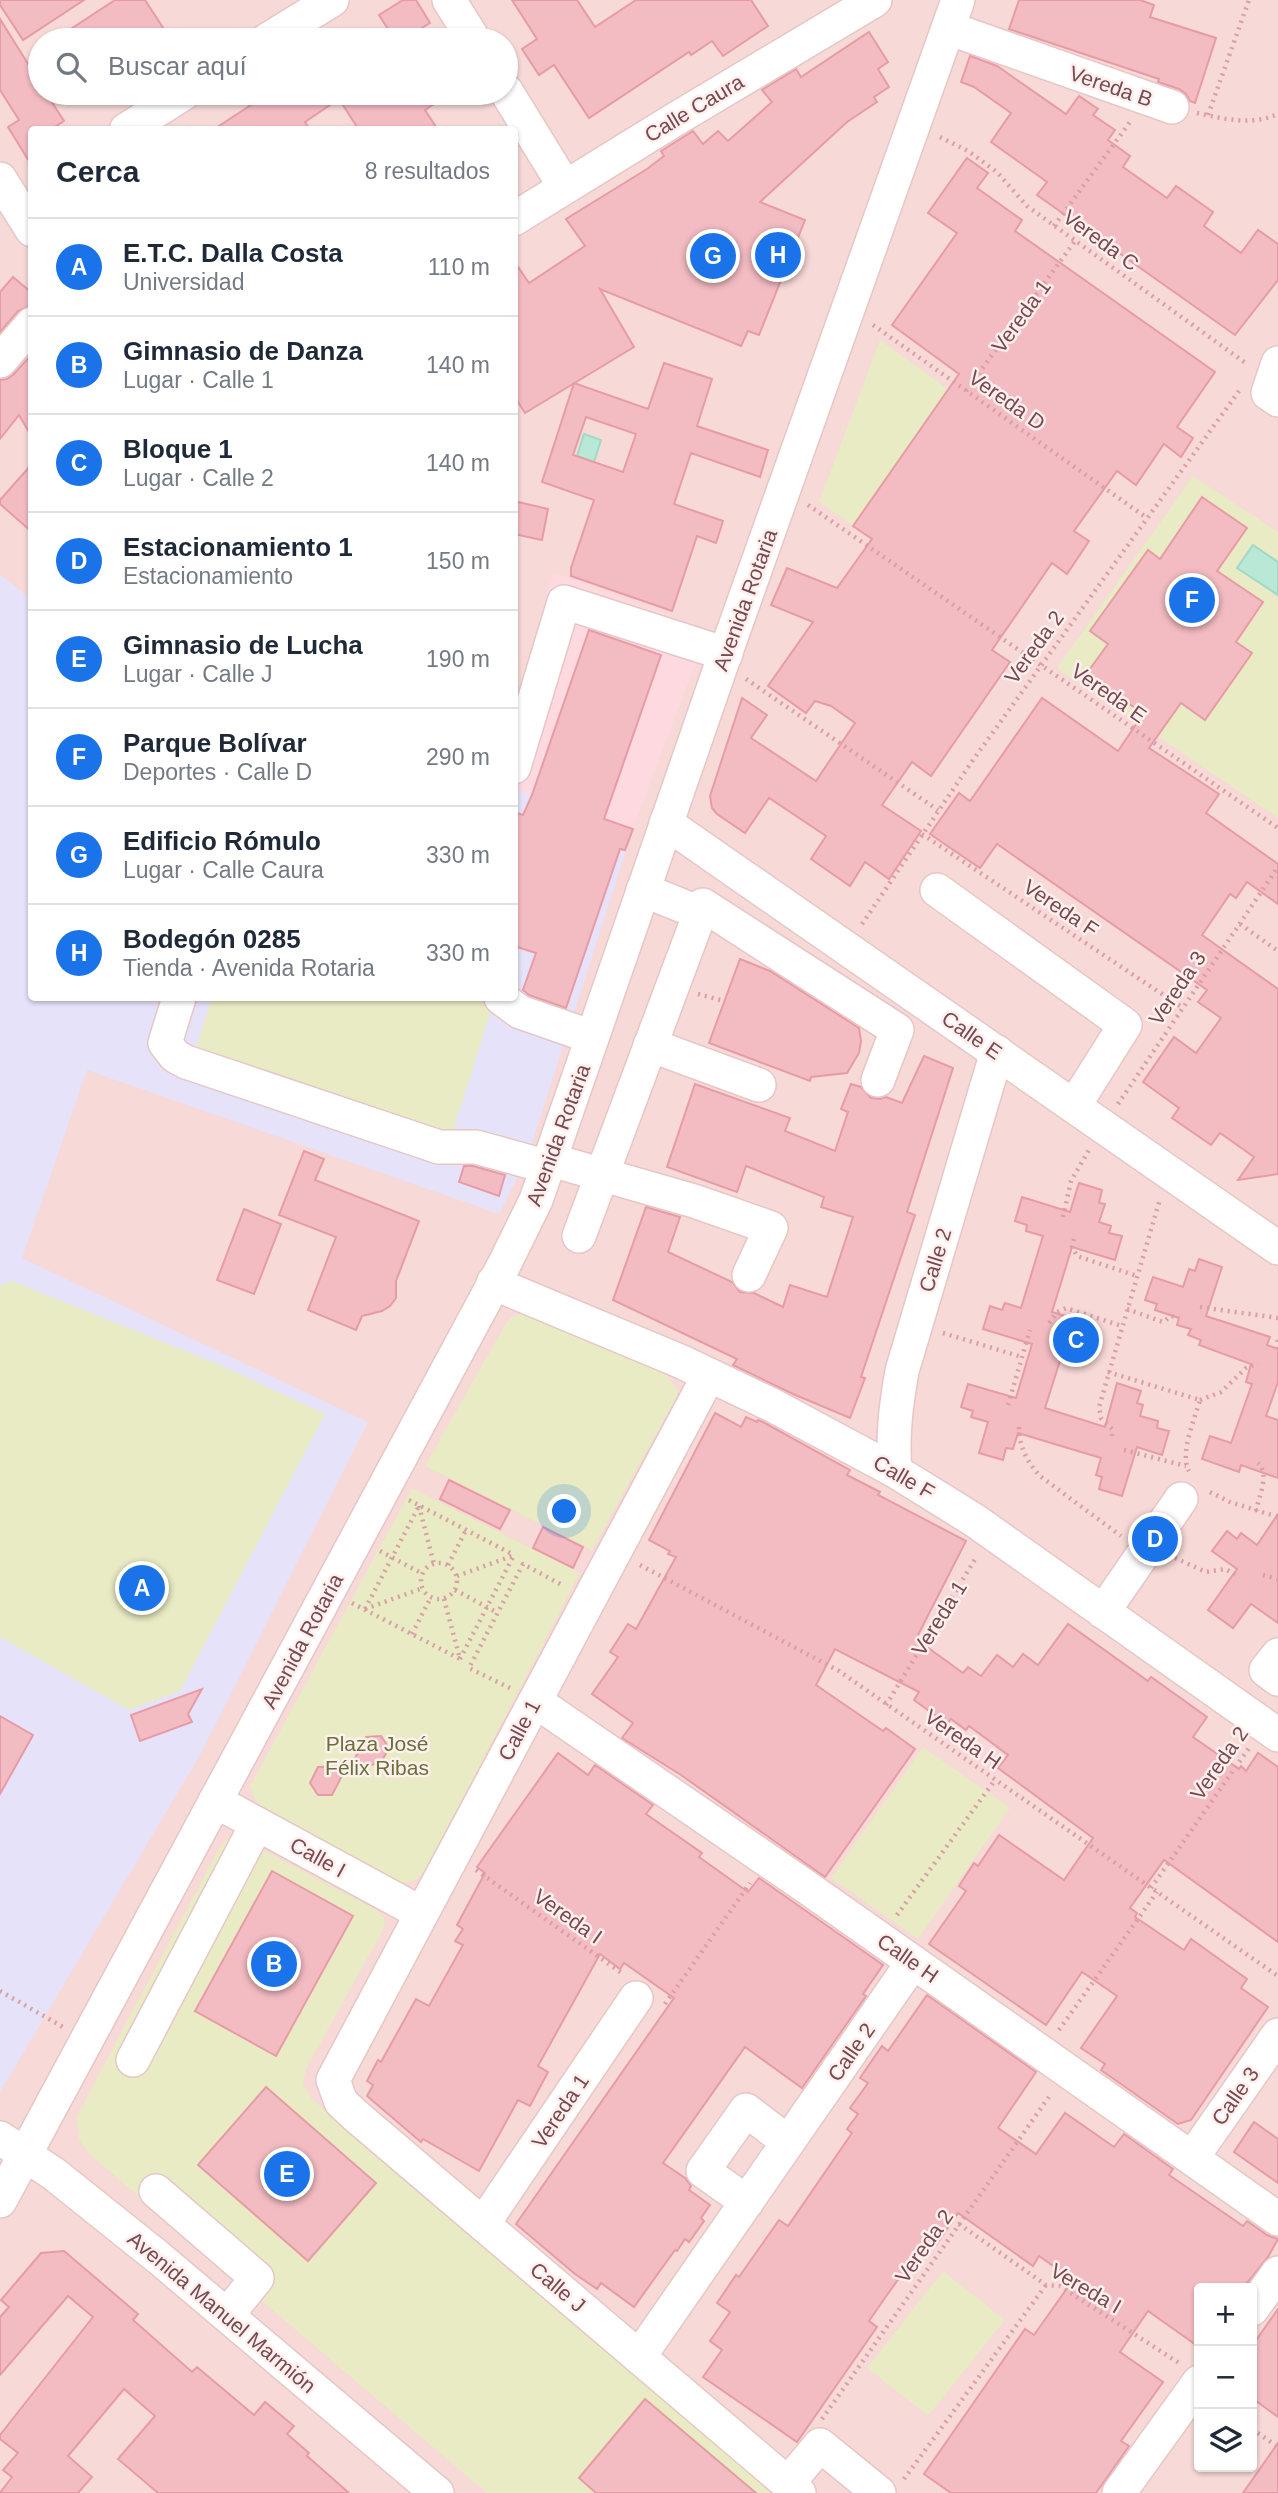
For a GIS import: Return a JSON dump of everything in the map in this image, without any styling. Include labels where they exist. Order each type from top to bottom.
[{"type":"street","points":[[286,28],[332,0]]},
{"type":"street","points":[[449,0],[466,28]]},
{"type":"street","name":"Calle Caura","points":[[518,216],[875,0]]},
{"type":"street","name":"Vereda B","points":[[953,14],[1159,103]]},
{"type":"street","name":"Avenida Rotaria","points":[[0,2202],[13,2146],[86,2040],[526,1223],[550,1163],[666,823],[953,14]]},
{"type":"street","points":[[132,126],[165,105]]},
{"type":"street","points":[[515,105],[565,187]]},
{"type":"street","points":[[15,190],[28,221]]},
{"type":"street","points":[[0,361],[28,329]]},
{"type":"street","points":[[518,754],[564,602],[724,658]]},
{"type":"street","name":"Calle E","points":[[666,823],[1278,1248]]},
{"type":"street","points":[[643,890],[700,913]]},
{"type":"street","points":[[937,890],[1125,1025],[1074,1106]]},
{"type":"street","points":[[579,1236],[703,905],[897,1030],[878,1080]]},
{"type":"street","points":[[178,1001],[165,1043],[175,1056],[186,1062],[439,1147],[476,1147],[602,1175],[694,1201],[771,1228],[749,1275]]},
{"type":"street","points":[[504,1001],[520,1012],[592,1037]]},
{"type":"street","points":[[650,1045],[759,1084]]},
{"type":"street","name":"Calle 2","points":[[895,1471],[892,1444],[902,1371],[997,1052]]},
{"type":"street","name":"Calle F","points":[[494,1283],[709,1375],[772,1405],[895,1471],[992,1532],[1103,1612],[1274,1723]]},
{"type":"street","name":"Calle 1","points":[[334,2087],[333,2080],[339,2067],[709,1375]]},
{"type":"street","points":[[1103,1612],[1147,1548],[1194,1488]]},
{"type":"street","points":[[1278,1655],[1266,1670],[1278,1679]]},
{"type":"street","name":"Calle H","points":[[535,1701],[1278,2218]]},
{"type":"street","name":"Calle I","points":[[215,1801],[421,1913]]},
{"type":"street","points":[[133,2060],[257,1824]]},
{"type":"street","name":"Calle 2","points":[[639,2357],[913,1962]]},
{"type":"street","name":"Vereda 1","points":[[483,2224],[648,1995]]},
{"type":"street","name":"Calle 3","points":[[1192,2158],[1278,2035]]},
{"type":"street","name":"Calle J","points":[[334,2087],[347,2109],[794,2488],[820,2445]]},
{"type":"street","points":[[747,2202],[703,2171],[746,2110],[789,2142]]},
{"type":"street","name":"Avenida Manuel Marmión","points":[[13,2146],[64,2182],[227,2315],[437,2493]]},
{"type":"street","points":[[156,2191],[257,2278],[227,2315]]},
{"type":"street","points":[[1257,2302],[1278,2273]]},
{"type":"street","points":[[1119,2493],[1194,2375]]},
{"type":"street","points":[[820,2445],[890,2488]]},
{"type":"path","points":[[1208,115],[1249,0]]},
{"type":"path","points":[[1054,226],[1159,103]]},
{"type":"path","name":"Vereda B","points":[[1159,103],[1249,122],[1278,114]]},
{"type":"path","name":"Vereda C","points":[[915,123],[968,151],[997,172],[1027,206],[1270,382]]},
{"type":"path","name":"Vereda 1","points":[[966,391],[1075,241]]},
{"type":"path","name":"Vereda D","points":[[849,308],[1147,518]]},
{"type":"path","name":"Vereda 2","points":[[846,947],[938,810],[1147,518],[1270,382]]},
{"type":"path","name":"Vereda E","points":[[784,488],[1278,828]]},
{"type":"path","points":[[724,658],[938,810]]},
{"type":"path","name":"Vereda F","points":[[922,834],[1182,1009]]},
{"type":"path","name":"Vereda 3","points":[[1063,1217],[1071,1181],[1103,1126],[1278,867]]},
{"type":"path","points":[[1240,924],[1278,951]]},
{"type":"path","points":[[1112,1436],[1112,1429],[1099,1413],[1108,1372],[1168,1172]]},
{"type":"path","points":[[1074,1238],[1072,1247],[1077,1256],[1137,1276]]},
{"type":"path","points":[[1200,1307],[1278,1318]]},
{"type":"path","points":[[1049,1323],[1057,1312],[1066,1308],[1122,1326]]},
{"type":"path","points":[[1127,1309],[1163,1322],[1171,1316],[1179,1318]]},
{"type":"path","points":[[916,1324],[1022,1357]]},
{"type":"path","points":[[1008,1405],[1030,1330]]},
{"type":"path","points":[[1277,1349],[1278,1339]]},
{"type":"path","points":[[1108,1372],[1200,1399],[1221,1392],[1246,1368],[1258,1363]]},
{"type":"path","points":[[1200,1399],[1185,1454],[1186,1466],[1194,1488],[1278,1517]]},
{"type":"path","points":[[1019,1427],[1021,1444],[1029,1464],[1040,1476],[1147,1548],[1206,1572],[1225,1569],[1240,1577]]},
{"type":"path","points":[[1124,1450],[1186,1466]]},
{"type":"path","points":[[1256,1511],[1264,1475],[1263,1468],[1258,1463]]},
{"type":"path","points":[[384,1487],[514,1555]]},
{"type":"path","points":[[365,1609],[419,1506]]},
{"type":"path","points":[[419,1506],[434,1564]]},
{"type":"path","points":[[448,1565],[466,1530]]},
{"type":"path","name":"Vereda 1","points":[[886,1704],[992,1532]]},
{"type":"path","points":[[357,1539],[423,1573]]},
{"type":"path","name":"Vereda H","points":[[615,1551],[839,1671],[1278,1976]]},
{"type":"path","points":[[457,1576],[514,1555]]},
{"type":"path","points":[[460,1659],[514,1555]]},
{"type":"path","points":[[434,1564],[448,1565],[457,1576],[455,1590],[444,1599],[431,1597],[421,1583],[423,1573],[434,1564]]},
{"type":"path","points":[[535,1701],[469,1668],[523,1564],[589,1600]]},
{"type":"path","points":[[1263,1575],[1278,1579]]},
{"type":"path","points":[[365,1609],[423,1588]]},
{"type":"path","points":[[329,1590],[460,1659]]},
{"type":"path","points":[[455,1590],[498,1613]]},
{"type":"path","points":[[412,1634],[431,1597]]},
{"type":"path","points":[[444,1599],[460,1659]]},
{"type":"path","name":"Vereda 2","points":[[1151,1888],[1274,1723]]},
{"type":"path","points":[[880,1939],[995,1780]]},
{"type":"path","name":"Vereda I","points":[[453,1854],[648,1995]]},
{"type":"path","points":[[648,1995],[767,1860]]},
{"type":"path","name":"Vereda 2","points":[[820,2445],[820,2422],[959,2224],[1157,1892]]},
{"type":"path","points":[[0,1991],[86,2040]]},
{"type":"path","name":"Vereda I","points":[[959,2224],[1046,2285],[1060,2287],[1194,2375]]},
{"type":"path","points":[[890,2488],[1046,2285]]},
{"type":"path","points":[[1257,2432],[1278,2447]]},
{"type":"shaded area","points":[[0,0],[1278,0],[1278,2493],[0,2493]]},
{"type":"shaded area","points":[[584,434],[601,440],[594,462],[577,456]]},
{"type":"shaded area","points":[[1253,545],[1278,562],[1278,595],[1237,568]]},
{"type":"shaded area","points":[[553,572],[708,630],[633,829],[518,790],[518,701]]},
{"type":"shaded area","points":[[0,574],[28,597],[28,1001],[518,1001],[518,790],[633,829],[532,1143],[499,1214],[87,1070],[22,1258],[368,1422],[200,1755],[0,2092]]},
{"type":"green space","points":[[880,340],[948,389],[853,526],[819,502]]},
{"type":"green space","points":[[1193,476],[1278,532],[1278,818],[1057,668]]},
{"type":"green space","points":[[211,1001],[494,1001],[451,1137],[194,1054]]},
{"type":"green space","points":[[12,1281],[222,1366],[325,1414],[180,1691],[129,1710],[0,1637],[0,1286]]},
{"type":"green space","points":[[521,1313],[541,1317],[666,1375],[678,1390],[592,1550],[425,1466],[505,1325],[512,1317]]},
{"type":"green space","name":"Plaza José Félix Ribas","points":[[412,1488],[580,1573],[428,1865],[416,1879],[404,1882],[277,1817],[256,1802],[250,1786]]},
{"type":"green space","points":[[923,1747],[1010,1808],[918,1939],[831,1878]]},
{"type":"green space","points":[[231,1835],[378,1911],[385,1920],[384,1928],[306,2069],[303,2084],[312,2099],[442,2212],[777,2493],[487,2493],[89,2154],[79,2139],[77,2116],[219,1848]]},
{"type":"green space","points":[[943,2271],[1005,2320],[928,2416],[867,2368]]},
{"type":"building","points":[[0,0],[84,0],[41,28],[28,28],[28,37],[23,40],[0,5]]},
{"type":"building","points":[[115,0],[145,0],[163,28],[72,28]]},
{"type":"building","points":[[403,0],[416,0],[430,23],[422,28],[387,28],[379,15]]},
{"type":"building","points":[[512,0],[577,0],[595,27],[636,0],[751,0],[768,26],[723,56],[712,41],[691,55],[689,52],[589,118],[554,65],[539,75],[522,49],[537,39]]},
{"type":"building","points":[[1019,0],[1140,0],[1154,5],[1150,17],[1216,38],[1195,103],[1179,89],[1158,82],[1159,79],[1009,29]]},
{"type":"building","points":[[0,19],[28,64],[28,105],[54,105],[64,121],[56,126],[28,126],[28,160],[8,127],[19,120],[0,90]]},
{"type":"building","points":[[869,32],[888,62],[878,69],[889,87],[874,97],[877,102],[847,122],[760,202],[805,220],[759,335],[748,331],[741,346],[600,289],[634,347],[525,413],[518,402],[518,267],[529,283],[585,246],[566,219],[647,169],[664,156],[661,151],[693,131],[703,144],[718,131],[728,141],[772,102],[762,90],[796,69],[801,77]]},
{"type":"building","points":[[970,56],[997,66],[1066,114],[1079,96],[1098,109],[1093,115],[1115,130],[1108,140],[1130,156],[1123,167],[1167,198],[1176,186],[1213,212],[1204,226],[1241,253],[1258,230],[1278,244],[1278,280],[1235,335],[1037,195],[1047,182],[991,142],[1011,113],[974,87],[961,82]]},
{"type":"building","points":[[251,105],[330,105],[305,122],[308,126],[219,126]]},
{"type":"building","points":[[343,105],[432,105],[425,110],[435,126],[356,126]]},
{"type":"building","points":[[967,158],[988,173],[977,188],[1022,220],[1015,231],[1215,372],[1177,427],[1193,438],[1181,457],[1164,444],[1136,485],[1117,471],[1074,531],[1089,541],[1067,574],[1052,563],[992,650],[1010,662],[931,776],[912,762],[882,805],[921,831],[889,879],[865,862],[850,886],[811,859],[826,836],[769,798],[745,833],[717,814],[712,808],[710,796],[742,698],[767,715],[751,738],[816,781],[855,723],[831,706],[815,701],[806,713],[768,686],[813,622],[771,605],[787,568],[837,588],[872,539],[853,526],[959,374],[892,325],[957,233],[928,213]]},
{"type":"building","points":[[13,277],[28,290],[28,307],[18,311],[0,332],[0,292]]},
{"type":"building","points":[[28,358],[28,430],[19,415],[0,439],[0,380],[14,374]]},
{"type":"building","points":[[664,363],[712,379],[697,426],[768,450],[760,477],[691,453],[674,504],[723,521],[716,543],[697,536],[672,611],[571,576],[571,568],[594,500],[542,482],[574,383],[648,409]],"holes":[[[586,417],[636,434],[623,472],[573,455]]]},
{"type":"building","points":[[28,468],[28,528],[0,504],[0,500]]},
{"type":"building","points":[[1202,497],[1247,528],[1217,571],[1263,602],[1236,642],[1252,653],[1205,720],[1181,703],[1149,748],[1219,794],[1206,813],[1278,864],[1278,904],[1247,882],[1236,898],[1230,894],[1202,935],[1278,989],[1278,1174],[1238,1180],[1254,1157],[1220,1133],[1211,1145],[1172,1118],[1179,1108],[1143,1082],[1174,1037],[1196,1053],[1221,1018],[1198,1002],[1207,990],[997,844],[980,868],[930,834],[959,793],[970,801],[1042,698],[1118,751],[1143,714],[1087,673],[1108,644],[1090,631],[1148,550],[1160,559]]},
{"type":"building","points":[[518,502],[548,509],[542,540],[518,535]]},
{"type":"building","points":[[589,630],[661,655],[604,819],[633,829],[625,850],[620,849],[566,1008],[529,995],[523,990],[536,953],[518,947],[518,813],[523,815]]},
{"type":"building","points":[[740,959],[770,971],[859,1028],[859,1053],[847,1073],[811,1077],[810,1081],[709,1043]]},
{"type":"building","points":[[924,1056],[953,1068],[907,1212],[915,1215],[850,1418],[733,1365],[737,1359],[613,1300],[646,1207],[680,1217],[668,1252],[732,1282],[740,1292],[754,1293],[783,1307],[790,1285],[827,1297],[853,1217],[821,1207],[824,1197],[746,1166],[737,1192],[667,1167],[695,1084],[790,1118],[785,1131],[835,1151],[848,1112],[841,1109],[851,1084],[861,1087],[871,1098],[886,1097],[902,1103]]},
{"type":"building","points":[[304,1151],[324,1159],[315,1180],[419,1221],[396,1281],[396,1298],[382,1311],[362,1316],[356,1330],[308,1310],[336,1237],[279,1215]]},
{"type":"building","points":[[464,1166],[505,1175],[499,1196],[459,1182]]},
{"type":"building","points":[[1079,1183],[1102,1190],[1099,1203],[1105,1204],[1099,1222],[1111,1226],[1109,1233],[1122,1236],[1115,1260],[1072,1247],[1052,1312],[1096,1325],[1089,1348],[1077,1345],[1075,1351],[1064,1348],[1045,1408],[1105,1427],[1117,1383],[1141,1391],[1137,1403],[1143,1405],[1140,1416],[1158,1421],[1157,1428],[1169,1431],[1162,1455],[1137,1447],[1122,1496],[1099,1489],[1102,1477],[1096,1475],[1101,1458],[1018,1433],[1013,1449],[1006,1448],[1003,1460],[979,1453],[988,1422],[971,1417],[973,1411],[961,1407],[968,1384],[1016,1398],[1032,1344],[983,1329],[990,1306],[1002,1310],[1005,1303],[1021,1308],[1043,1236],[1026,1231],[1027,1225],[1015,1221],[1022,1197],[1070,1212]]},
{"type":"building","points":[[244,1209],[281,1224],[254,1294],[217,1280]]},
{"type":"building","points":[[1199,1259],[1222,1267],[1206,1316],[1270,1337],[1267,1345],[1278,1349],[1278,1382],[1266,1416],[1278,1420],[1278,1478],[1241,1465],[1239,1472],[1202,1459],[1210,1436],[1231,1443],[1252,1384],[1246,1382],[1251,1364],[1199,1345],[1201,1340],[1188,1335],[1191,1329],[1177,1325],[1179,1318],[1155,1310],[1157,1304],[1145,1300],[1153,1277],[1183,1287],[1189,1269],[1195,1271]]},
{"type":"building","points":[[715,1413],[741,1427],[746,1417],[763,1422],[850,1470],[847,1475],[880,1492],[878,1495],[966,1541],[916,1639],[963,1673],[968,1667],[981,1676],[997,1655],[1013,1667],[1023,1654],[1038,1665],[1068,1624],[1148,1681],[1151,1677],[1207,1717],[1193,1737],[1239,1769],[1241,1766],[1246,1771],[1258,1753],[1278,1767],[1278,1942],[1164,1860],[1130,1908],[1137,1913],[1135,1917],[1184,1950],[1191,1939],[1247,1979],[1241,1988],[1268,2007],[1191,2120],[1178,2124],[1101,2070],[1105,2064],[1081,2048],[1117,1996],[1082,1972],[1046,2025],[929,1944],[966,1891],[959,1886],[974,1863],[978,1866],[999,1835],[1064,1880],[1093,1838],[998,1768],[1008,1755],[969,1726],[966,1730],[951,1719],[947,1724],[914,1700],[919,1692],[835,1649],[816,1685],[883,1731],[886,1728],[915,1749],[825,1877],[681,1775],[622,1738],[633,1723],[592,1694],[618,1657],[610,1652],[628,1624],[636,1629],[676,1557],[649,1540]]},
{"type":"building","points":[[449,1480],[510,1510],[500,1529],[440,1499]]},
{"type":"building","points":[[1278,1514],[1278,1623],[1251,1604],[1233,1628],[1208,1610],[1237,1569],[1212,1551],[1227,1531],[1237,1539],[1241,1533],[1257,1545]]},
{"type":"building","points":[[543,1527],[583,1547],[573,1568],[533,1548]]},
{"type":"building","points":[[202,1689],[188,1714],[192,1722],[140,1741],[131,1715]]},
{"type":"building","points":[[0,1716],[33,1735],[0,1794]]},
{"type":"building","points":[[381,1736],[389,1748],[380,1764],[351,1766],[366,1737]]},
{"type":"building","points":[[558,1753],[588,1775],[595,1765],[653,1805],[646,1814],[702,1853],[699,1857],[748,1892],[759,1878],[883,1965],[863,1994],[866,1996],[802,2088],[745,2047],[663,2163],[685,2178],[691,2186],[689,2190],[710,2205],[701,2218],[704,2221],[689,2242],[685,2239],[677,2251],[675,2250],[634,2307],[601,2283],[597,2289],[575,2274],[516,2224],[674,1998],[624,1963],[620,1969],[600,1954],[538,2066],[548,2072],[530,2106],[518,2100],[479,2171],[423,2139],[421,2142],[367,2096],[373,2085],[367,2081],[378,2060],[381,2062],[416,1999],[429,2006],[463,1945],[455,1941],[463,1929],[457,1925],[485,1873],[477,1867]]},
{"type":"building","points":[[347,1766],[332,1795],[318,1795],[310,1783],[318,1767]]},
{"type":"building","points":[[272,1871],[353,1916],[276,2056],[195,2011]]},
{"type":"building","points":[[927,1995],[1036,2072],[998,2128],[1036,2154],[1065,2113],[1114,2147],[1124,2134],[1173,2169],[1169,2175],[1243,2226],[1247,2221],[1278,2239],[1268,2257],[1247,2283],[1194,2283],[1194,2343],[1148,2311],[1120,2352],[1163,2382],[1121,2441],[1129,2446],[1096,2493],[951,2493],[924,2474],[1025,2329],[1034,2335],[1073,2280],[1039,2256],[1033,2266],[958,2213],[936,2245],[927,2239],[887,2295],[869,2321],[877,2327],[797,2442],[703,2377],[722,2350],[710,2341],[730,2312],[717,2303],[779,2220],[788,2226],[852,2133],[847,2129],[858,2114],[850,2108],[868,2083],[860,2078],[882,2046],[888,2051]]},
{"type":"building","points":[[266,2087],[376,2183],[308,2261],[198,2165]]},
{"type":"building","points":[[1254,2122],[1278,2139],[1278,2183],[1234,2152]]},
{"type":"building","points":[[64,2251],[138,2314],[133,2320],[192,2372],[197,2367],[254,2415],[265,2402],[294,2426],[287,2434],[309,2453],[307,2456],[349,2493],[158,2493],[118,2459],[155,2416],[124,2389],[68,2456],[92,2477],[78,2493],[0,2493],[12,2477],[3,2470],[18,2453],[0,2439],[0,2435],[93,2317],[68,2296],[0,2375],[0,2317],[9,2307],[1,2300],[41,2253]]},
{"type":"building","points":[[1278,2309],[1278,2417],[1257,2402],[1257,2339]]},
{"type":"building","points":[[645,2399],[756,2493],[596,2493],[579,2478]]},
{"type":"building","points":[[1278,2443],[1278,2493],[1243,2493]]},
{"type":"place","name":"Bodegón 0285","points":[[778,255]]},
{"type":"place","name":"Edificio Rómulo","points":[[713,256]]},
{"type":"place","name":"Parque Bolívar","points":[[1192,600]]},
{"type":"place","name":"Bloque 1","points":[[1076,1340]]},
{"type":"place","name":"Estacionamiento 1","points":[[1155,1539]]},
{"type":"place","name":"E.T.C. Dalla Costa","points":[[142,1588]]},
{"type":"place","name":"Gimnasio de Danza","points":[[274,1964]]},
{"type":"place","name":"Gimnasio de Lucha","points":[[287,2174]]}]
